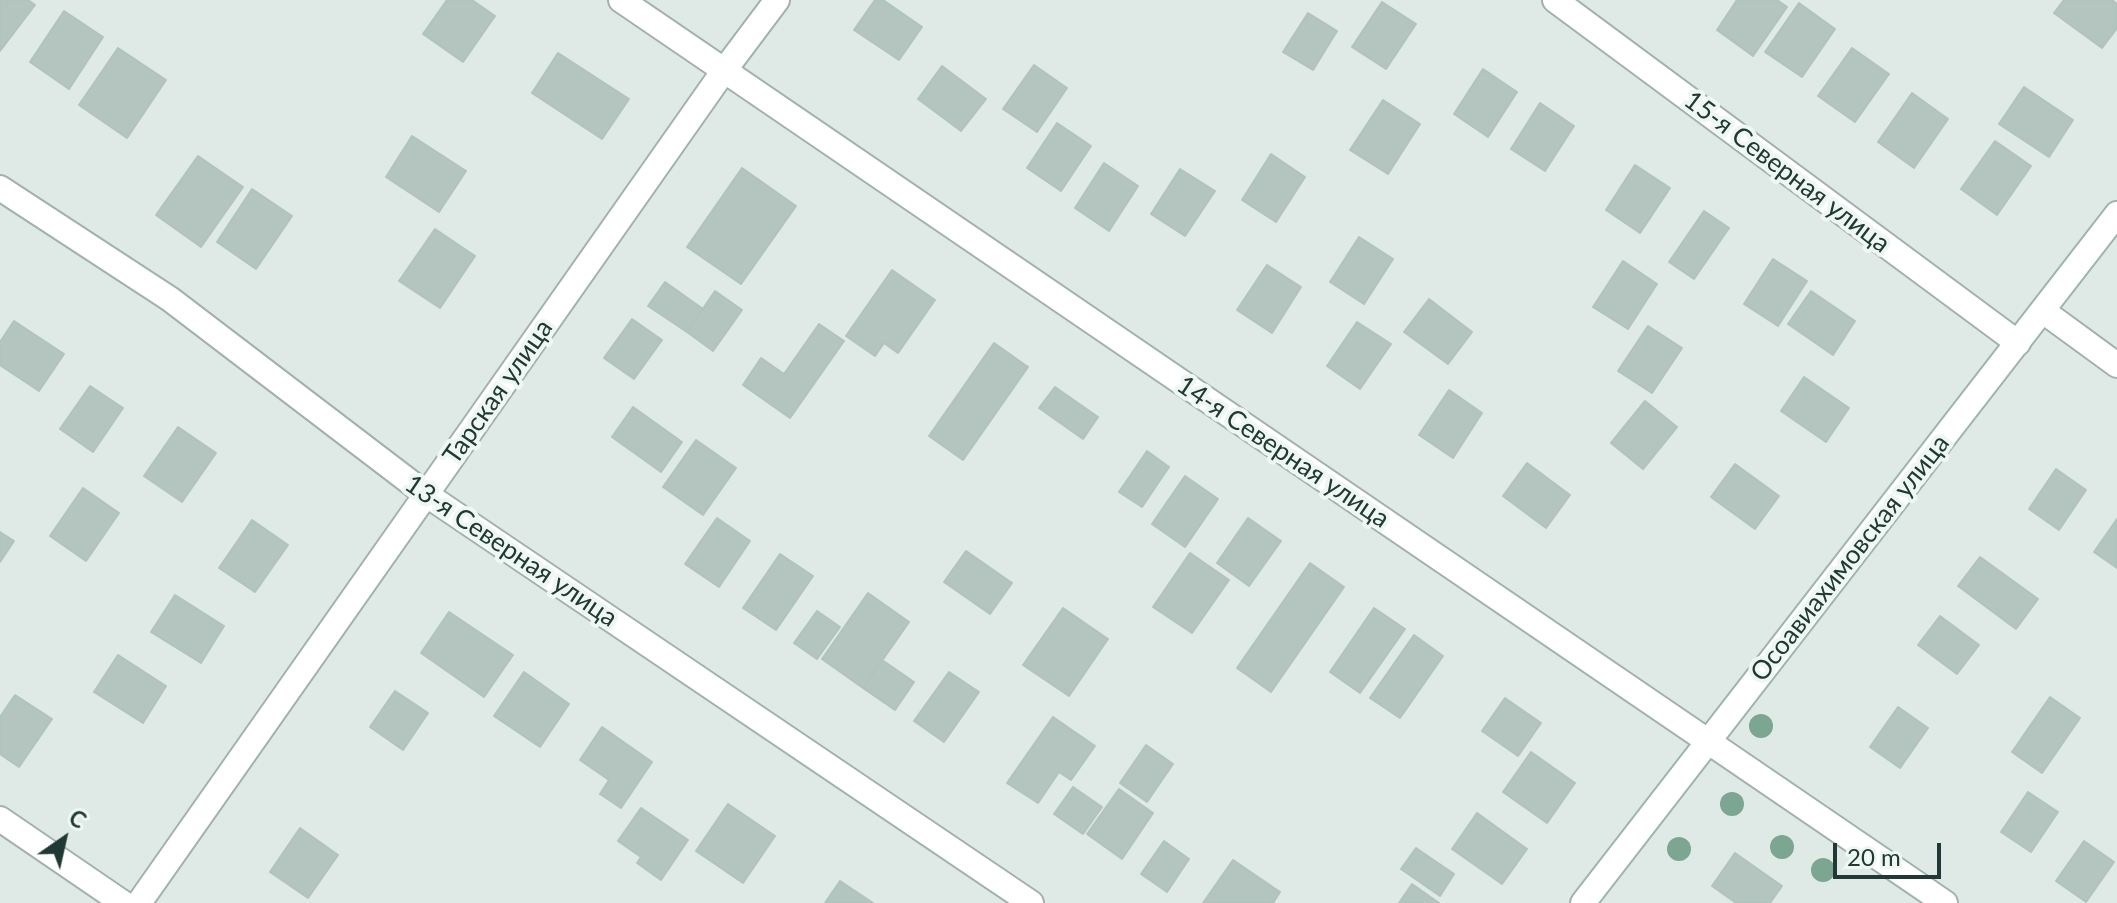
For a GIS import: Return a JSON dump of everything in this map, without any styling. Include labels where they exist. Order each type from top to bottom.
[{"type":"street","name":"14-я Северная улица","points":[[621,0],[1945,903]]},
{"type":"street","name":"Тарская улица","points":[[139,903],[723,72],[777,0]]},
{"type":"street","name":"15-я Северная улица","points":[[1555,0],[2018,343]]},
{"type":"street","name":"13-я Северная улица","points":[[0,188],[170,299],[427,495],[1031,903]]},
{"type":"street","name":"Осоавиахимовская улица","points":[[1583,903],[2117,214]]},
{"type":"street","points":[[2043,311],[2117,365]]},
{"type":"street","points":[[0,819],[123,903]]},
{"type":"building","points":[[0,0],[28,0],[35,5],[0,51]]},
{"type":"building","points":[[447,0],[472,0],[495,16],[463,62],[423,34]]},
{"type":"building","points":[[875,0],[883,0],[922,27],[899,60],[854,30]]},
{"type":"building","points":[[1737,0],[1777,0],[1787,7],[1753,56],[1717,30]]},
{"type":"building","points":[[2064,0],[2112,0],[2117,4],[2117,28],[2102,48],[2054,13]]},
{"type":"building","points":[[1382,2],[1416,24],[1386,69],[1352,47]]},
{"type":"building","points":[[1799,3],[1835,29],[1802,77],[1765,52]]},
{"type":"building","points":[[64,11],[103,37],[69,89],[30,62]]},
{"type":"building","points":[[1308,13],[1337,31],[1313,70],[1283,52]]},
{"type":"building","points":[[118,48],[166,80],[127,138],[79,105]]},
{"type":"building","points":[[1852,48],[1889,74],[1855,122],[1818,96]]},
{"type":"building","points":[[558,53],[629,99],[602,139],[532,93]]},
{"type":"building","points":[[1034,65],[1067,88],[1037,132],[1003,109]]},
{"type":"building","points":[[942,66],[986,99],[961,131],[918,99]]},
{"type":"building","points":[[1483,69],[1517,92],[1488,137],[1454,114]]},
{"type":"building","points":[[2024,87],[2073,120],[2049,157],[1999,124]]},
{"type":"building","points":[[1912,93],[1948,119],[1914,168],[1878,142]]},
{"type":"building","points":[[1383,100],[1420,124],[1388,174],[1350,150]]},
{"type":"building","points":[[1540,103],[1574,126],[1545,171],[1511,149]]},
{"type":"building","points":[[1057,123],[1091,146],[1061,191],[1027,168]]},
{"type":"building","points":[[412,136],[466,171],[439,212],[386,177]]},
{"type":"building","points":[[1995,141],[2031,166],[1997,215],[1961,189]]},
{"type":"building","points":[[1271,154],[1305,177],[1276,222],[1242,200]]},
{"type":"building","points":[[198,156],[243,187],[201,247],[156,215]]},
{"type":"building","points":[[1104,163],[1138,186],[1109,231],[1075,208]]},
{"type":"building","points":[[1635,165],[1670,188],[1640,233],[1606,210]]},
{"type":"building","points":[[742,168],[796,206],[741,284],[687,247]]},
{"type":"building","points":[[1180,169],[1215,191],[1185,236],[1151,214]]},
{"type":"building","points":[[252,189],[292,216],[256,269],[217,242]]},
{"type":"building","points":[[1704,211],[1729,228],[1694,279],[1669,262]]},
{"type":"building","points":[[435,229],[475,256],[440,308],[399,281]]},
{"type":"building","points":[[1359,237],[1393,259],[1364,304],[1330,282]]},
{"type":"building","points":[[1773,259],[1807,281],[1778,326],[1744,304]]},
{"type":"building","points":[[1623,261],[1657,284],[1628,329],[1593,307]]},
{"type":"building","points":[[1267,265],[1301,287],[1272,333],[1237,310]]},
{"type":"building","points":[[892,270],[935,300],[898,353],[884,343],[875,356],[846,336]]},
{"type":"building","points":[[665,282],[703,309],[687,332],[648,306]]},
{"type":"building","points":[[715,291],[742,310],[713,351],[687,332]]},
{"type":"building","points":[[1811,291],[1855,321],[1833,355],[1788,324]]},
{"type":"building","points":[[1429,299],[1472,332],[1448,364],[1404,332]]},
{"type":"building","points":[[632,319],[662,340],[634,379],[604,358]]},
{"type":"building","points":[[14,321],[64,354],[39,391],[0,365],[0,342]]},
{"type":"building","points":[[1357,322],[1391,344],[1360,389],[1327,366]]},
{"type":"building","points":[[819,324],[844,341],[790,418],[743,385],[761,358],[784,374]]},
{"type":"building","points":[[1648,326],[1682,348],[1652,393],[1618,371]]},
{"type":"building","points":[[994,343],[1028,367],[963,460],[929,436]]},
{"type":"building","points":[[1804,377],[1849,408],[1826,442],[1781,411]]},
{"type":"building","points":[[90,386],[123,408],[93,452],[60,429]]},
{"type":"building","points":[[1055,387],[1098,417],[1083,439],[1039,408]]},
{"type":"building","points":[[1449,390],[1482,413],[1453,458],[1419,435]]},
{"type":"building","points":[[1645,401],[1677,427],[1643,469],[1611,443]]},
{"type":"building","points":[[633,407],[682,442],[661,472],[612,437]]},
{"type":"building","points":[[178,427],[216,453],[182,502],[144,476]]},
{"type":"building","points":[[696,440],[736,468],[703,515],[663,487]]},
{"type":"building","points":[[1147,451],[1169,467],[1142,507],[1119,492]]},
{"type":"building","points":[[1527,463],[1570,495],[1546,528],[1503,496]]},
{"type":"building","points":[[1735,464],[1779,496],[1755,529],[1711,497]]},
{"type":"building","points":[[2056,469],[2086,490],[2059,530],[2029,509]]},
{"type":"building","points":[[1185,476],[1218,499],[1185,547],[1152,524]]},
{"type":"building","points":[[83,488],[119,513],[86,561],[50,536]]},
{"type":"building","points":[[717,518],[750,541],[719,587],[685,564]]},
{"type":"building","points":[[1248,518],[1281,541],[1249,586],[1217,563]]},
{"type":"building","points":[[2117,519],[2117,568],[2094,552]]},
{"type":"building","points":[[252,520],[288,545],[255,592],[219,568]]},
{"type":"building","points":[[0,532],[14,541],[0,562]]},
{"type":"building","points":[[966,551],[1012,583],[990,614],[944,582]]},
{"type":"building","points":[[1190,553],[1229,580],[1192,633],[1153,607]]},
{"type":"building","points":[[780,554],[813,576],[776,630],[743,608]]},
{"type":"building","points":[[1980,557],[2038,599],[2016,629],[1958,586]]},
{"type":"building","points":[[1310,563],[1344,587],[1271,692],[1237,668]]},
{"type":"building","points":[[868,593],[909,622],[863,688],[822,659]]},
{"type":"building","points":[[175,595],[224,626],[201,663],[151,632]]},
{"type":"building","points":[[1063,608],[1108,639],[1069,696],[1023,665]]},
{"type":"building","points":[[1374,608],[1405,629],[1360,693],[1330,672]]},
{"type":"building","points":[[817,611],[840,627],[817,659],[794,643]]},
{"type":"building","points":[[449,612],[513,655],[484,697],[421,653]]},
{"type":"building","points":[[1940,616],[1979,645],[1957,674],[1918,645]]},
{"type":"building","points":[[1414,635],[1443,656],[1400,718],[1370,698]]},
{"type":"building","points":[[118,655],[166,686],[143,723],[94,692]]},
{"type":"building","points":[[882,660],[914,682],[895,710],[863,688]]},
{"type":"building","points":[[524,672],[569,704],[540,747],[494,716]]},
{"type":"building","points":[[949,672],[979,692],[944,742],[914,721]]},
{"type":"building","points":[[395,691],[428,713],[403,750],[370,727]]},
{"type":"building","points":[[15,695],[52,719],[19,767],[0,754],[0,717]]},
{"type":"building","points":[[2050,697],[2080,718],[2042,773],[2012,752]]},
{"type":"building","points":[[1505,698],[1541,723],[1518,756],[1482,731]]},
{"type":"building","points":[[1898,707],[1928,728],[1900,768],[1870,747]]},
{"type":"building","points":[[1053,717],[1095,746],[1071,780],[1059,772],[1038,803],[1007,783]]},
{"type":"building","points":[[602,727],[652,762],[621,808],[600,794],[609,780],[580,760]]},
{"type":"building","points":[[1146,745],[1173,764],[1147,802],[1120,783]]},
{"type":"building","points":[[1531,752],[1575,783],[1547,823],[1503,792]]},
{"type":"building","points":[[1073,787],[1102,807],[1083,834],[1054,814]]},
{"type":"building","points":[[1119,789],[1153,813],[1122,859],[1087,834]]},
{"type":"building","points":[[2028,792],[2058,812],[2031,852],[2001,832]]},
{"type":"building","points":[[728,804],[775,836],[743,883],[696,851]]},
{"type":"building","points":[[641,808],[688,840],[661,880],[637,863],[641,857],[618,841]]},
{"type":"building","points":[[1477,813],[1527,849],[1502,884],[1452,849]]},
{"type":"building","points":[[300,828],[338,855],[308,898],[270,872]]},
{"type":"building","points":[[1164,841],[1189,859],[1167,892],[1141,874]]},
{"type":"building","points":[[2084,841],[2114,862],[2086,902],[2056,881]]},
{"type":"building","points":[[1416,848],[1454,874],[1440,896],[1401,869]]},
{"type":"building","points":[[1735,853],[1782,886],[1770,903],[1736,903],[1712,886]]},
{"type":"building","points":[[1233,860],[1280,892],[1273,903],[1203,903]]},
{"type":"building","points":[[840,881],[873,903],[825,903]]},
{"type":"building","points":[[1412,884],[1439,903],[1399,903]]}]
